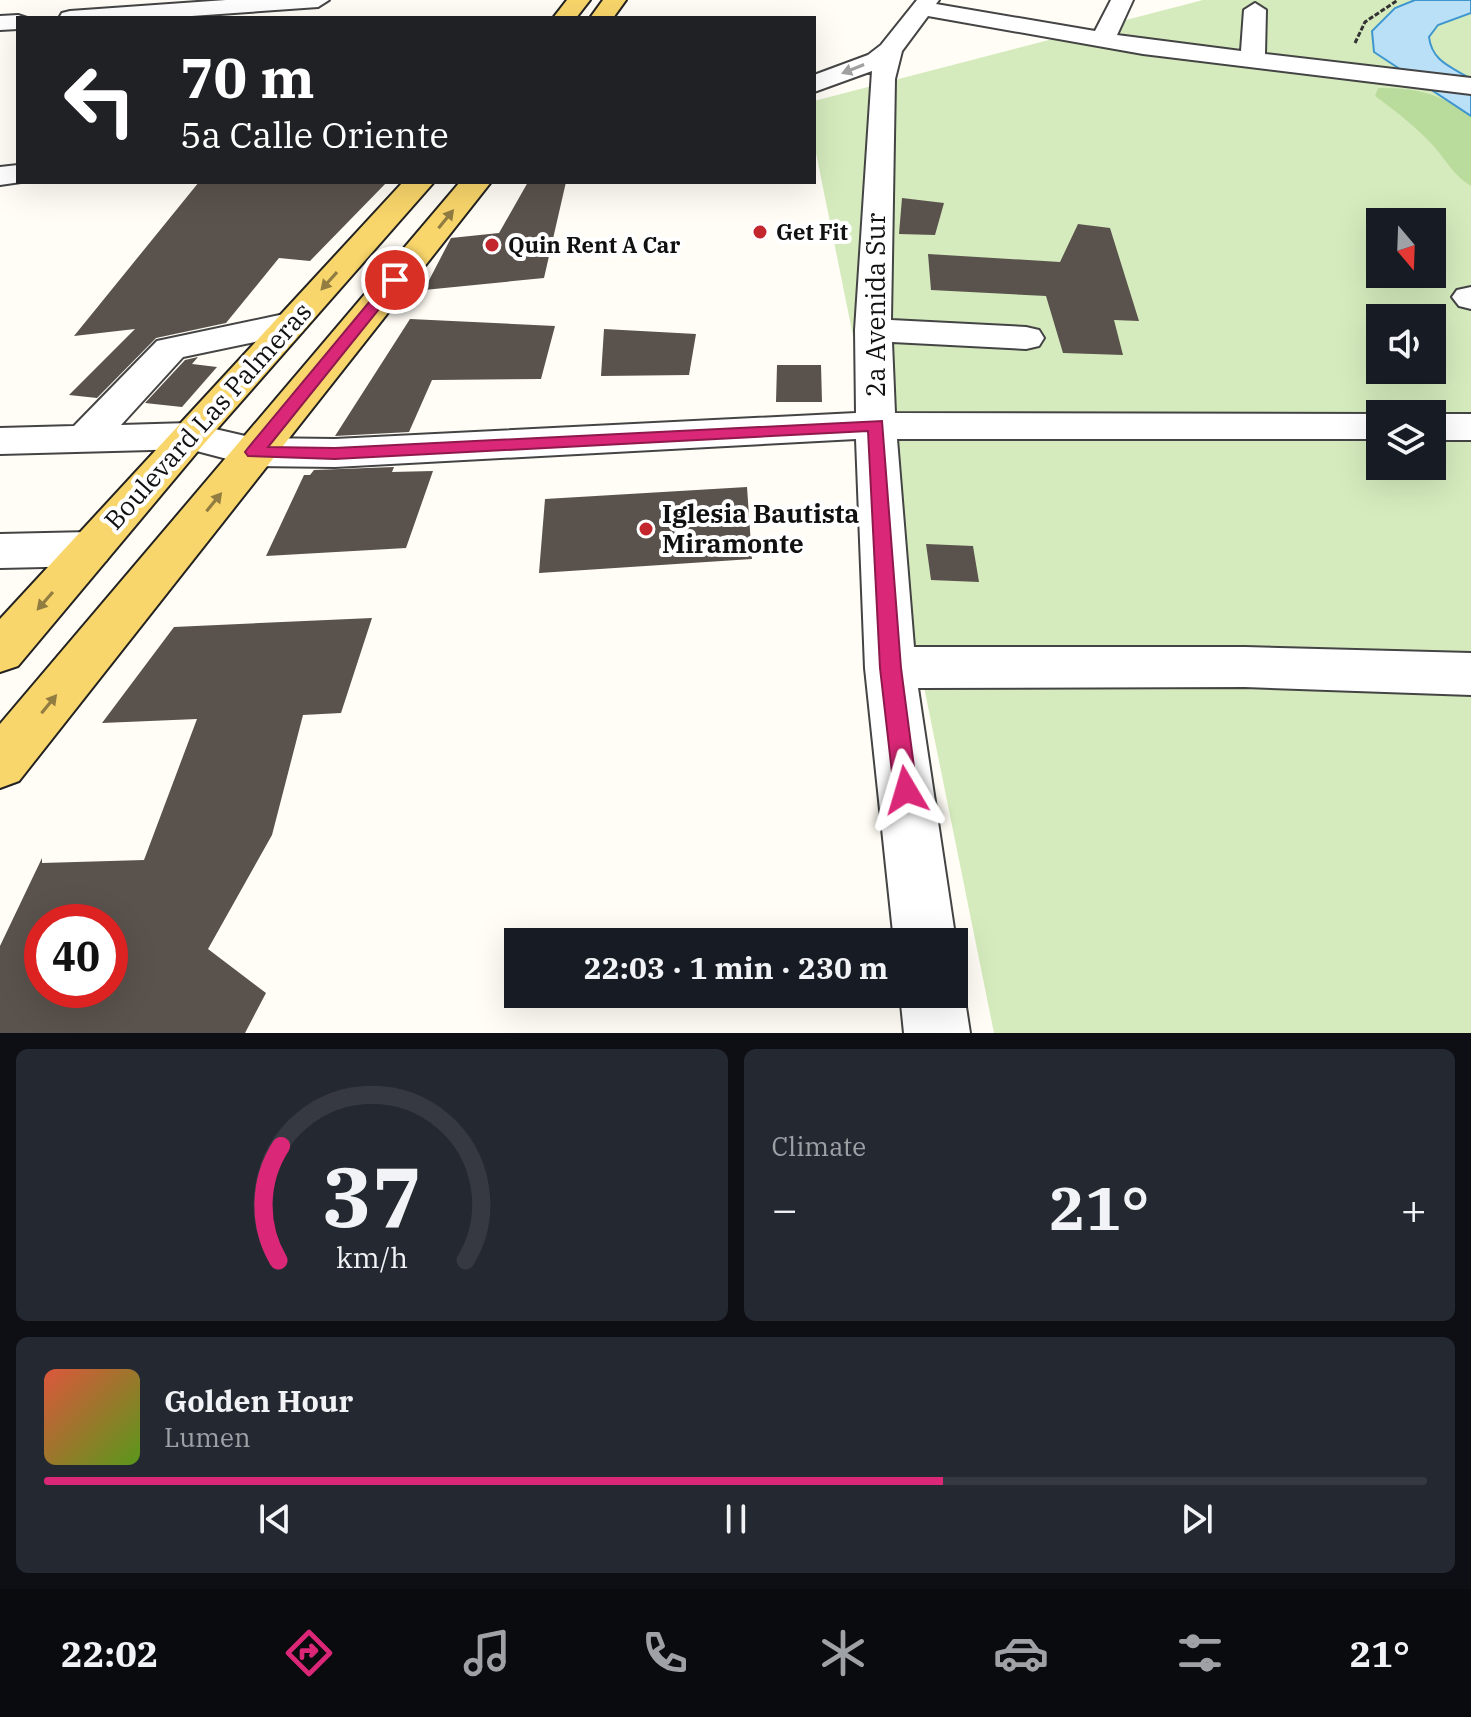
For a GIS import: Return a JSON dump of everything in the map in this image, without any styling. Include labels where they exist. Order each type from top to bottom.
[{"type":"main road","points":[[566,16],[579,0]]},
{"type":"main road","points":[[603,16],[615,0]]},
{"type":"main road","name":"Boulevard Las Palmeras","points":[[0,652],[189,436],[417,184]]},
{"type":"main road","points":[[0,764],[474,184]]},
{"type":"street","points":[[98,16],[318,0]]},
{"type":"street","points":[[1102,41],[1122,0]]},
{"type":"street","points":[[816,83],[877,60],[890,50],[924,4],[1102,41],[1471,86]]},
{"type":"street","points":[[1253,60],[1255,10]]},
{"type":"street","points":[[1058,33],[1074,11]]},
{"type":"street","name":"2a Avenida Sur","points":[[890,50],[879,98],[873,330],[876,425],[890,668],[923,928]]},
{"type":"street","points":[[816,95],[879,98]]},
{"type":"street","points":[[86,438],[170,349],[289,324]]},
{"type":"street","points":[[873,330],[1026,338]]},
{"type":"street","points":[[0,441],[189,436],[254,452],[335,453],[876,425],[1366,426]]},
{"type":"street","points":[[1446,427],[1471,427]]},
{"type":"street","points":[[0,551],[90,549]]},
{"type":"street","points":[[890,668],[1245,667],[1471,674]]},
{"type":"street","points":[[934,1008],[937,1033]]},
{"type":"path","points":[[1359,72],[1355,43],[1365,22],[1398,0]]},
{"type":"green space","points":[[1203,0],[1471,0],[1471,1033],[994,1033],[816,153],[816,100]]},
{"type":"green space","points":[[1378,88],[1427,93],[1471,116],[1471,186],[1456,174],[1423,135],[1375,96]]},
{"type":"water","points":[[1415,0],[1471,0],[1471,13],[1438,25],[1429,37],[1439,58],[1471,79],[1471,116],[1374,52],[1372,31],[1395,8]]},
{"type":"building","points":[[197,184],[385,184],[310,261],[279,258],[226,323],[156,338],[97,398],[69,395],[135,329],[74,336]]},
{"type":"building","points":[[527,184],[566,184],[544,278],[424,290],[451,238],[499,233]]},
{"type":"building","points":[[902,198],[944,203],[935,235],[899,234]]},
{"type":"building","points":[[1078,224],[1110,228],[1139,321],[1114,320],[1123,355],[1063,353],[1046,296],[931,290],[928,254],[1060,262]]},
{"type":"building","points":[[410,319],[555,326],[541,379],[432,380],[409,432],[335,436]]},
{"type":"building","points":[[604,329],[696,334],[689,375],[601,376]]},
{"type":"building","points":[[198,357],[192,364],[217,367],[182,407],[145,403],[185,360]]},
{"type":"building","points":[[777,365],[821,365],[822,402],[776,402]]},
{"type":"building","points":[[394,467],[392,472],[433,471],[406,548],[266,556],[304,475],[310,475],[314,470]]},
{"type":"building","name":"Iglesia Bautista Miramonte","points":[[747,487],[752,559],[539,573],[545,499]]},
{"type":"building","points":[[926,544],[973,546],[979,582],[931,580]]},
{"type":"building","points":[[372,618],[341,713],[303,715],[272,835],[208,949],[266,993],[245,1033],[0,1033],[0,946],[42,858],[42,863],[144,860],[197,719],[102,723],[174,627]]},
{"type":"place","name":"Get Fit","points":[[760,232]]},
{"type":"place","name":"Quin Rent A Car","points":[[492,245]]},
{"type":"place","name":"Iglesia Bautista Miramonte","points":[[646,529]]},
{"type":"route","points":[[395,280],[254,452],[335,453],[876,425],[890,668],[906,790]]}]
